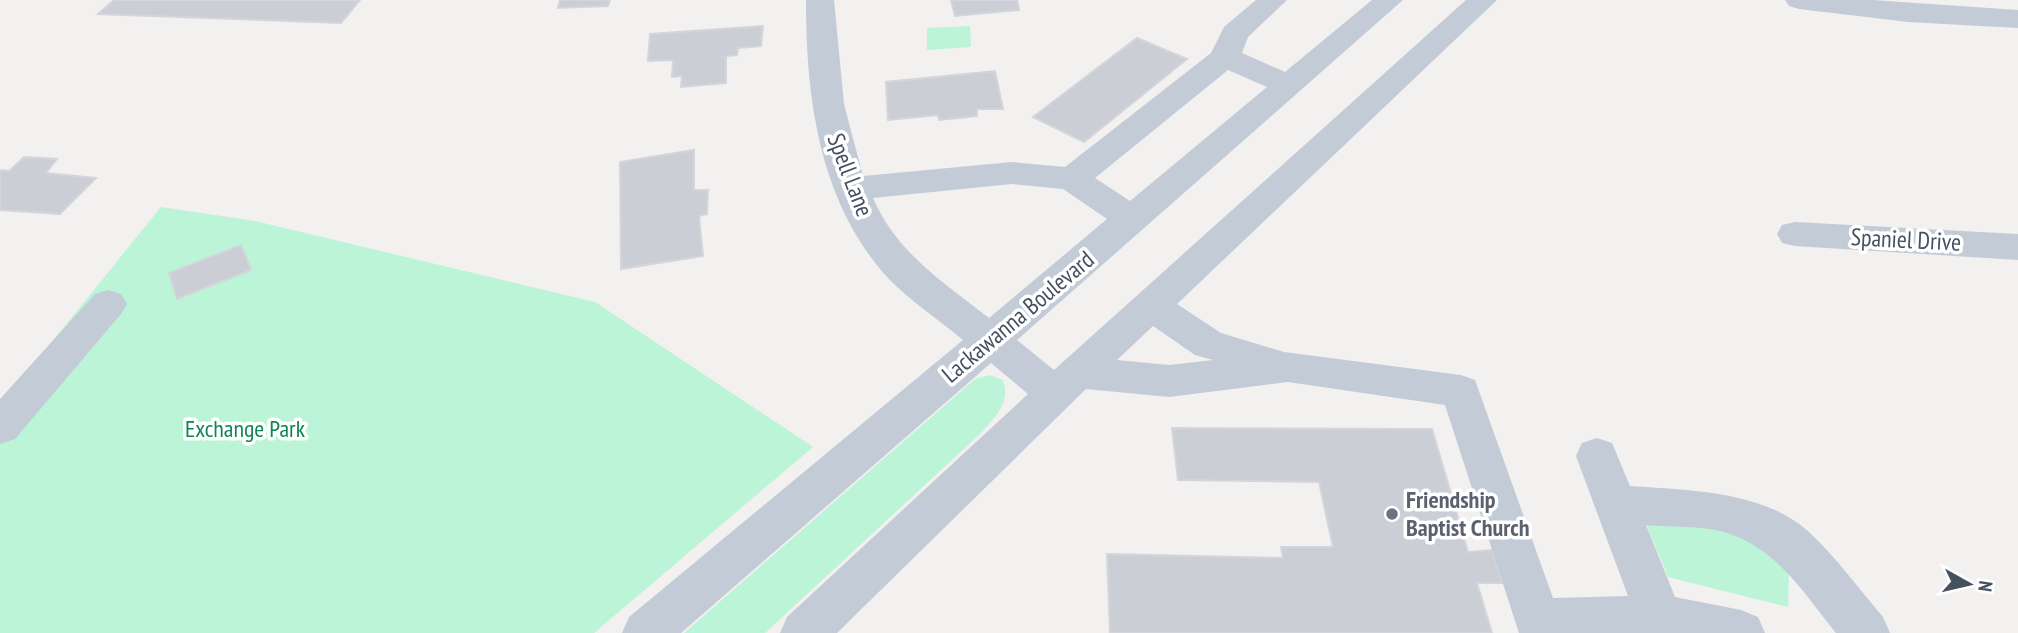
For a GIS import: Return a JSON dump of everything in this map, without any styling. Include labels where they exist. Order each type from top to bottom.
[{"type":"street","name":"Spell Lane","points":[[820,0],[823,76],[831,129],[871,229],[896,263],[990,341],[1066,383]]},
{"type":"street","points":[[1072,179],[1224,57],[1234,33],[1273,0]]},
{"type":"street","name":"Lackawanna Boulevard","points":[[646,633],[1389,0]]},
{"type":"street","points":[[804,633],[1066,383],[1483,0]]},
{"type":"street","points":[[1799,0],[1908,13],[2018,19]]},
{"type":"street","points":[[1224,57],[1289,85]]},
{"type":"street","points":[[853,188],[1012,173],[1072,179],[1132,219]]},
{"type":"street","name":"Spaniel Drive","points":[[1795,234],[2018,247]]},
{"type":"street","points":[[0,427],[108,304]]},
{"type":"street","points":[[1150,305],[1209,344],[1288,367],[1461,391],[1537,620],[1670,618],[1741,633]]},
{"type":"street","points":[[1066,383],[1169,380],[1288,367]]},
{"type":"street","points":[[1597,456],[1660,618]]},
{"type":"street","points":[[1615,504],[1715,511],[1763,527],[1792,545],[1866,633]]},
{"type":"green space","points":[[970,26],[971,47],[927,50],[927,28]]},
{"type":"green space","name":"Exchange Park","points":[[161,207],[255,221],[595,302],[813,447],[594,633],[0,633],[0,406]]},
{"type":"green space","points":[[990,375],[1003,380],[1005,396],[1000,409],[981,433],[765,633],[684,633],[975,379]]},
{"type":"green space","points":[[1643,516],[1717,519],[1789,569],[1788,607],[1668,577]]},
{"type":"building","points":[[114,0],[360,0],[341,23],[98,14]]},
{"type":"building","points":[[560,0],[610,0],[608,6],[558,8]]},
{"type":"building","points":[[951,0],[1017,0],[1019,10],[955,16]]},
{"type":"building","points":[[763,26],[761,46],[738,48],[737,55],[726,56],[726,83],[681,87],[682,76],[672,77],[673,60],[648,61],[650,34]]},
{"type":"building","points":[[1137,38],[1187,59],[1084,142],[1033,117]]},
{"type":"building","points":[[995,71],[1003,109],[977,109],[977,116],[939,120],[938,115],[888,120],[886,82]]},
{"type":"building","points":[[694,150],[694,190],[708,190],[707,214],[699,216],[703,256],[621,269],[620,162]]},
{"type":"building","points":[[24,157],[57,159],[46,173],[96,178],[60,214],[0,210],[0,170],[9,171]]},
{"type":"building","points":[[241,245],[251,270],[177,299],[169,273]]},
{"type":"building","name":"Friendship Baptist Church","points":[[1172,428],[1432,429],[1468,552],[1492,550],[1502,583],[1477,583],[1492,633],[1110,633],[1107,554],[1283,558],[1281,547],[1333,547],[1319,482],[1178,480]]},
{"type":"place","name":"Friendship Baptist Church","points":[[1392,514]]}]
